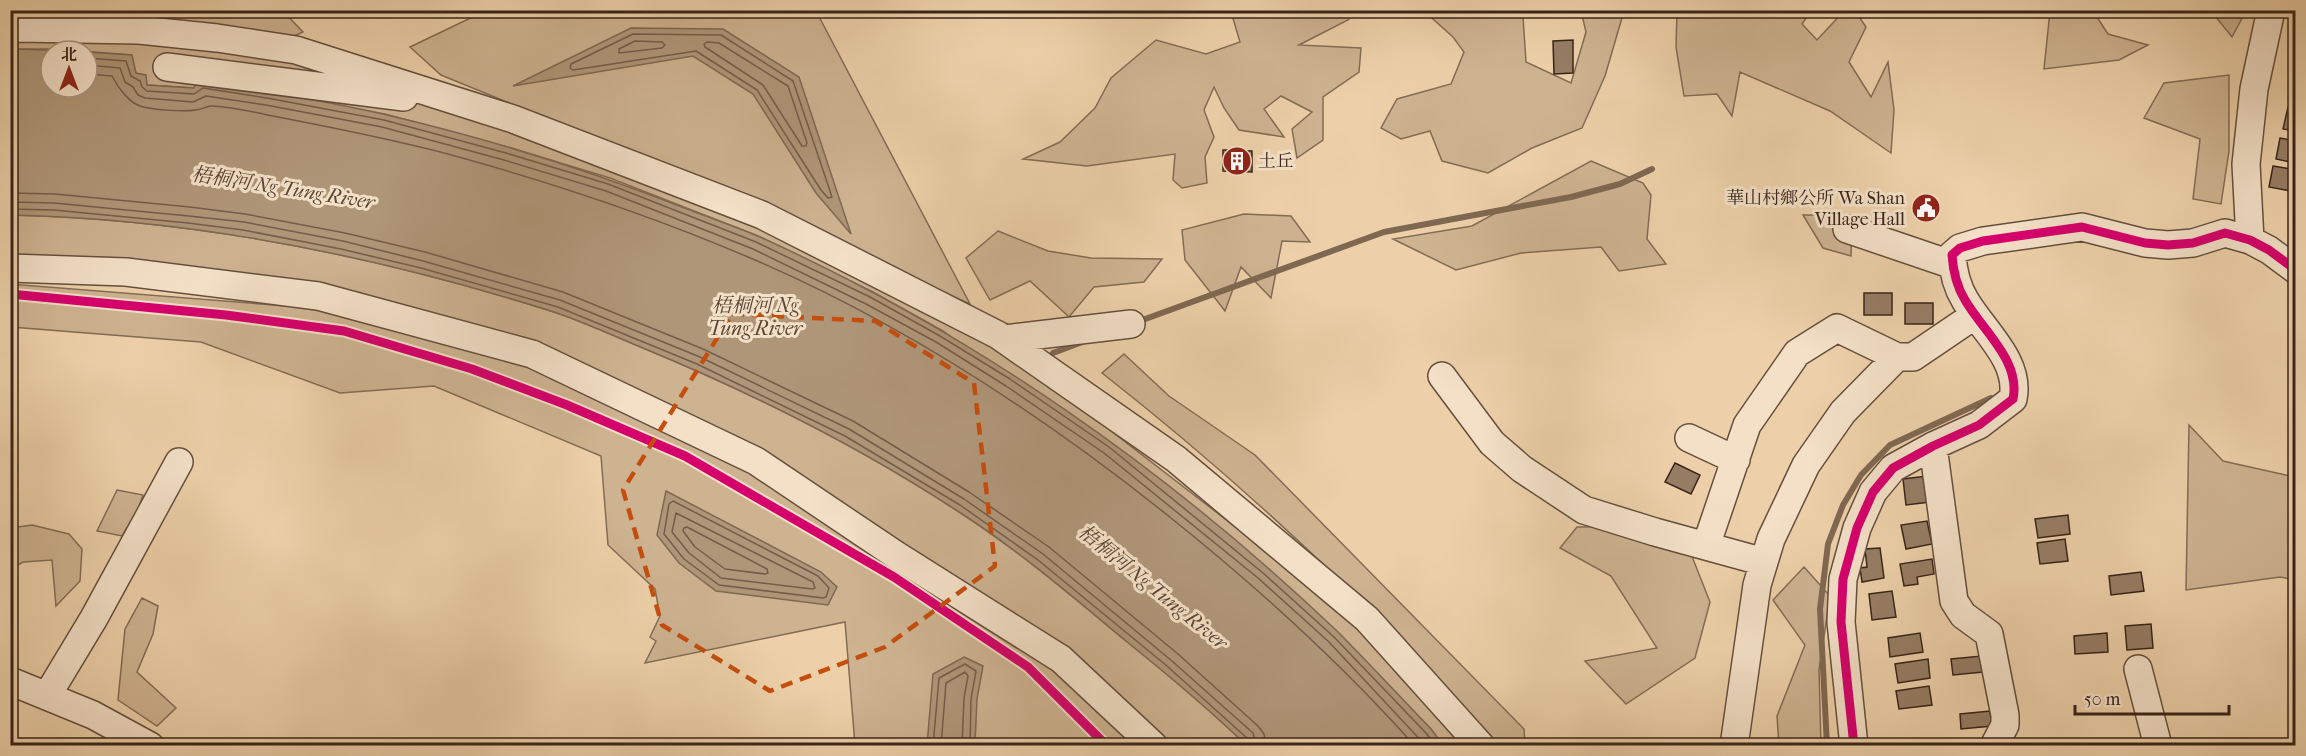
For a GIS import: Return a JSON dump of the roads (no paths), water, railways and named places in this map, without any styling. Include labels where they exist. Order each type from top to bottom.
[{"type":"street","points":[[2250,240],[2246,164],[2254,89],[2271,10]]},
{"type":"street","points":[[10,30],[17,28],[139,30],[217,38],[296,50],[513,119],[762,215],[1005,339],[1176,459],[1367,619],[1481,746]]},
{"type":"street","points":[[166,67],[465,104]]},
{"type":"street","points":[[1854,746],[1841,622],[1843,579],[1857,528],[1873,492],[1893,468],[1979,425],[2013,399],[2016,387],[2008,361],[1964,298],[1952,255],[1960,248],[1983,241],[2082,227],[2145,243],[2168,245],[2193,243],[2225,233],[2250,240],[2269,250],[2295,270]]},
{"type":"street","points":[[1847,229],[1953,265]]},
{"type":"street","points":[[10,268],[126,272],[318,296],[532,354],[756,461],[896,555],[1061,658],[1154,746]]},
{"type":"street","points":[[1706,546],[1747,425],[1797,353],[1838,328],[1897,357],[1913,357],[1976,315]]},
{"type":"street","points":[[1005,339],[1131,324]]},
{"type":"street","points":[[1734,746],[1757,585],[1771,539],[1806,465],[1843,412],[1897,357]]},
{"type":"street","points":[[1442,376],[1492,443],[1522,469],[1584,510],[1764,562]]},
{"type":"street","points":[[1689,438],[1736,460]]},
{"type":"street","points":[[1933,446],[1954,601],[1963,615],[1989,634],[2005,715],[2005,725],[1994,746]]},
{"type":"street","points":[[47,696],[94,618],[179,462]]},
{"type":"street","points":[[2138,669],[2158,746]]},
{"type":"street","points":[[10,681],[93,715],[150,746]]},
{"type":"water","points":[[631,28],[723,29],[799,77],[851,234],[816,193],[753,94],[693,56],[513,86]]},
{"type":"water","name":"梧桐河 Ng Tung River","points":[[11,49],[39,50],[39,99],[99,99],[99,53],[132,55],[136,73],[146,75],[147,85],[194,88],[196,81],[316,100],[363,110],[425,124],[538,156],[650,195],[760,237],[839,275],[916,316],[992,361],[1065,410],[1206,515],[1272,572],[1337,631],[1431,729],[1443,745],[1246,745],[1187,692],[1043,573],[1001,540],[919,487],[843,442],[764,402],[684,365],[565,316],[421,274],[286,244],[149,224],[11,215]]},
{"type":"water","points":[[666,491],[821,572],[837,587],[828,605],[716,591],[679,563],[657,535]]},
{"type":"water","points":[[964,657],[983,666],[977,699],[975,745],[927,745],[933,674]]},
{"type":"waterway","points":[[1137,322],[1384,232],[1571,197],[1620,184],[1652,169]]},
{"type":"waterway","points":[[1053,353],[1085,341]]},
{"type":"waterway","points":[[1827,746],[1820,609],[1828,544],[1843,505],[1861,475],[1890,445],[1991,398]]},
{"type":"place","name":"土丘","points":[[1237,161]]},
{"type":"place","name":"華山村鄉公所 Wa Shan Village Hall","points":[[1926,208]]}]
